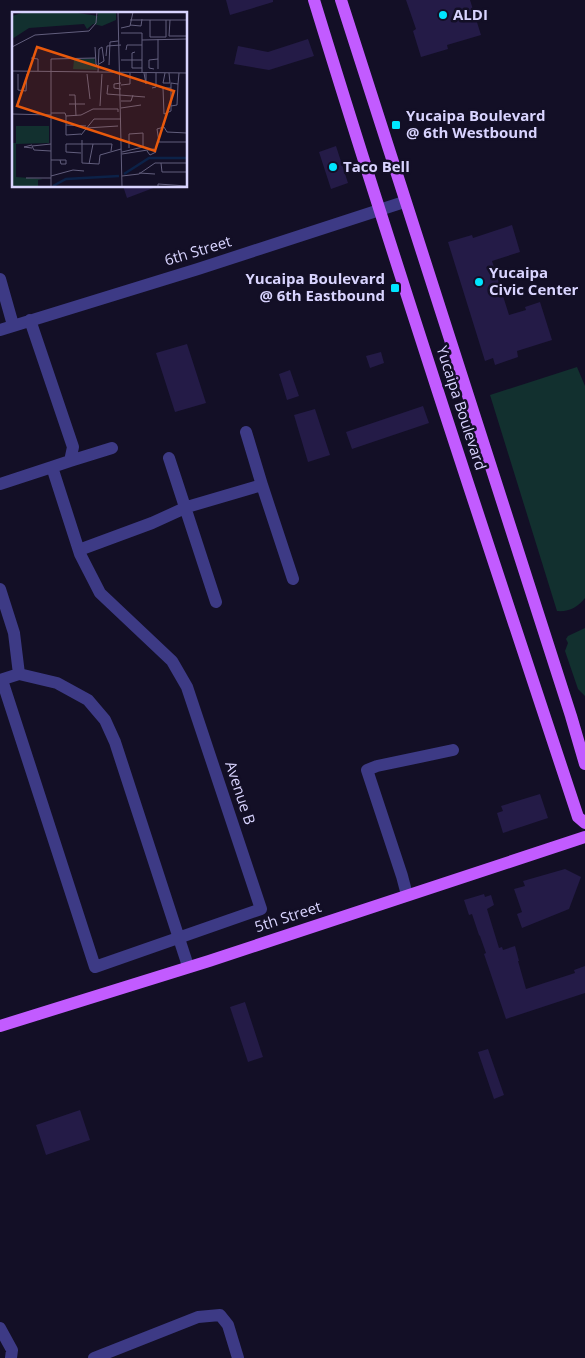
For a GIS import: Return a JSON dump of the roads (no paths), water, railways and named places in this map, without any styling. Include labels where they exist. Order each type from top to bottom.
[{"type":"main road","name":"Yucaipa Boulevard","points":[[314,0],[526,662],[578,817],[585,823]]},
{"type":"main road","name":"Yucaipa Boulevard","points":[[341,0],[585,764]]},
{"type":"main road","name":"5th Street","points":[[0,1026],[585,837]]},
{"type":"street","name":"6th Street","points":[[0,330],[198,269],[404,202]]},
{"type":"street","points":[[0,279],[13,325]]},
{"type":"street","points":[[30,320],[73,447],[70,461]]},
{"type":"street","points":[[246,432],[293,579]]},
{"type":"street","points":[[0,484],[112,448]]},
{"type":"street","points":[[169,458],[216,602]]},
{"type":"street","name":"Avenue B","points":[[52,467],[79,550],[100,593],[172,660],[188,687],[261,909],[180,938]]},
{"type":"street","points":[[79,550],[152,523],[184,508],[262,484]]},
{"type":"street","points":[[0,589],[14,633],[19,674]]},
{"type":"street","points":[[180,938],[95,966],[1,680],[19,674],[57,684],[88,700],[106,720],[115,742],[180,938],[188,966]]},
{"type":"street","points":[[407,895],[367,770],[453,750]]},
{"type":"street","points":[[94,1358],[198,1318],[220,1315],[228,1325],[238,1358]]},
{"type":"street","points":[[0,1328],[12,1350],[11,1358]]},
{"type":"place","name":"ALDI","points":[[443,15]]},
{"type":"place","name":"Yucaipa Boulevard @ 6th Westbound","points":[[396,125]]},
{"type":"place","name":"Taco Bell","points":[[333,167]]},
{"type":"place","name":"Yucaipa Civic Center","points":[[479,282]]},
{"type":"place","name":"Yucaipa Boulevard @ 6th Eastbound","points":[[395,288]]}]
